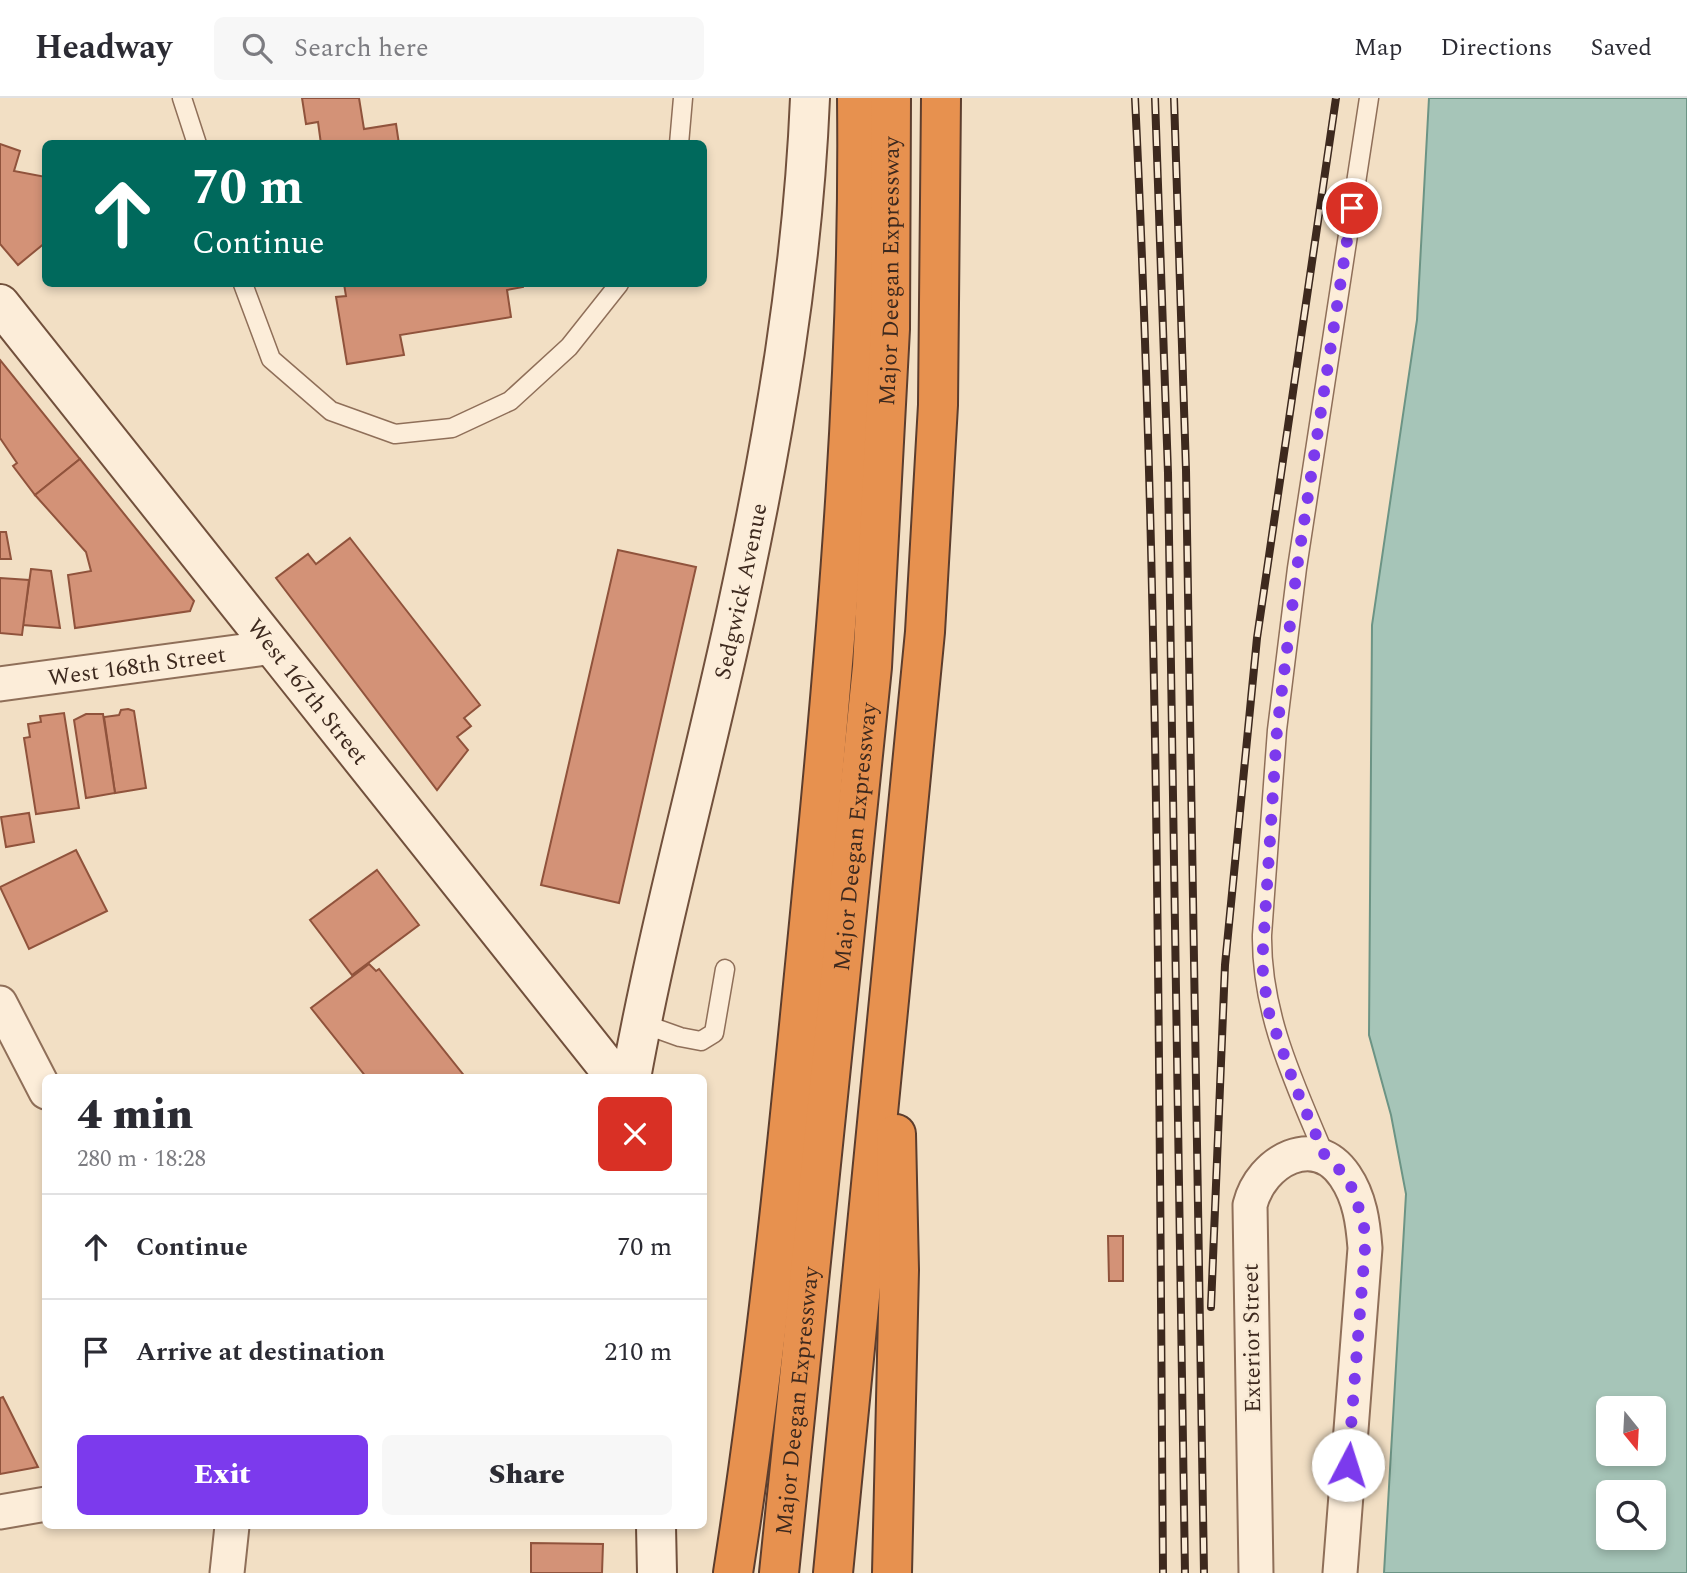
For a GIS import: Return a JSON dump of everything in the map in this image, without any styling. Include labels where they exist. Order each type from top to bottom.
[{"type":"highway","points":[[733,1573],[778,1225],[832,688],[849,442],[857,98]]},
{"type":"highway","name":"Major Deegan Expressway","points":[[779,1573],[872,667],[890,329],[891,98]]},
{"type":"highway","points":[[833,1573],[916,748],[930,545],[941,293],[942,98]]},
{"type":"highway","points":[[892,1573],[899,1270],[893,969]]},
{"type":"main road","name":"Sedgwick Avenue","points":[[632,1074],[640,1023],[738,605],[774,420],[799,246],[810,98]]},
{"type":"main road","name":"West 167th Street","points":[[0,304],[613,1074]]},
{"type":"main road","points":[[656,1529],[657,1573]]},
{"type":"street","name":"West 168th Street","points":[[0,684],[274,648]]},
{"type":"street","points":[[0,1003],[42,1084]]},
{"type":"street","name":"Exterior Street","points":[[1256,1573],[1250,1205],[1258,1183],[1280,1160],[1299,1154],[1325,1156]]},
{"type":"street","points":[[1325,1156],[1345,1175],[1354,1192],[1364,1226],[1365,1248],[1340,1573]]},
{"type":"street","points":[[0,1512],[42,1505]]},
{"type":"street","points":[[227,1573],[232,1529]]},
{"type":"lane","points":[[182,98],[196,140]]},
{"type":"lane","points":[[679,140],[683,98]]},
{"type":"lane","points":[[1325,1156],[1268,1010],[1262,964],[1262,935],[1277,730],[1294,595],[1368,98]]},
{"type":"lane","points":[[244,287],[271,359],[331,411],[395,434],[452,428],[510,401],[569,347],[617,287]]},
{"type":"lane","points":[[640,1023],[680,1037],[701,1041],[714,1033],[725,970]]},
{"type":"shaded area","points":[[1429,98],[1687,98],[1687,1573],[1384,1573],[1406,1194],[1391,1115],[1369,1035],[1372,625],[1417,320]]},
{"type":"building","points":[[302,98],[359,98],[364,129],[396,124],[398,140],[320,140],[318,122],[306,124]]},
{"type":"building","points":[[0,144],[20,151],[14,171],[42,176],[42,245],[18,265],[0,244]]},
{"type":"building","points":[[344,287],[523,287],[507,290],[511,317],[400,335],[404,355],[347,364],[336,297],[346,296]]},
{"type":"building","points":[[0,360],[80,459],[35,495],[13,466],[17,463],[0,438]]},
{"type":"building","points":[[80,459],[194,601],[190,611],[75,628],[68,575],[91,571],[86,552],[35,495]]},
{"type":"building","points":[[0,532],[6,532],[11,559],[0,559]]},
{"type":"building","points":[[350,538],[480,705],[464,718],[471,726],[457,737],[468,750],[437,790],[276,578],[308,554],[316,564]]},
{"type":"building","points":[[618,550],[696,567],[619,903],[541,885]]},
{"type":"building","points":[[31,569],[51,571],[60,628],[23,625]]},
{"type":"building","points":[[0,578],[29,580],[22,635],[0,633]]},
{"type":"building","points":[[121,710],[134,711],[146,788],[115,793],[104,717],[119,715]]},
{"type":"building","points":[[64,713],[79,808],[36,814],[24,738],[30,737],[28,724],[41,722],[40,716]]},
{"type":"building","points":[[86,714],[103,714],[115,793],[86,798],[74,720]]},
{"type":"building","points":[[29,813],[34,842],[6,847],[1,817]]},
{"type":"building","points":[[76,850],[107,911],[29,949],[0,887]]},
{"type":"building","points":[[377,870],[419,925],[352,975],[310,920]]},
{"type":"building","points":[[369,964],[376,971],[379,969],[463,1074],[364,1074],[311,1008]]},
{"type":"building","points":[[1108,1236],[1123,1236],[1123,1281],[1109,1281]]},
{"type":"building","points":[[3,1397],[38,1467],[0,1474],[0,1398]]},
{"type":"building","points":[[531,1543],[603,1544],[602,1573],[531,1573]]},
{"type":"railway","points":[[1135,98],[1153,651],[1163,1573]]},
{"type":"railway","points":[[1155,98],[1168,473],[1185,1573]]},
{"type":"railway","points":[[1174,98],[1186,470],[1204,1573]]},
{"type":"railway","points":[[1211,1307],[1225,965],[1257,638],[1336,98]]},
{"type":"route","points":[[1348,1465],[1365,1248],[1364,1226],[1360,1208],[1345,1175],[1325,1156],[1295,1086],[1268,1010],[1262,964],[1262,935],[1277,730],[1297,568],[1352,208]]}]
